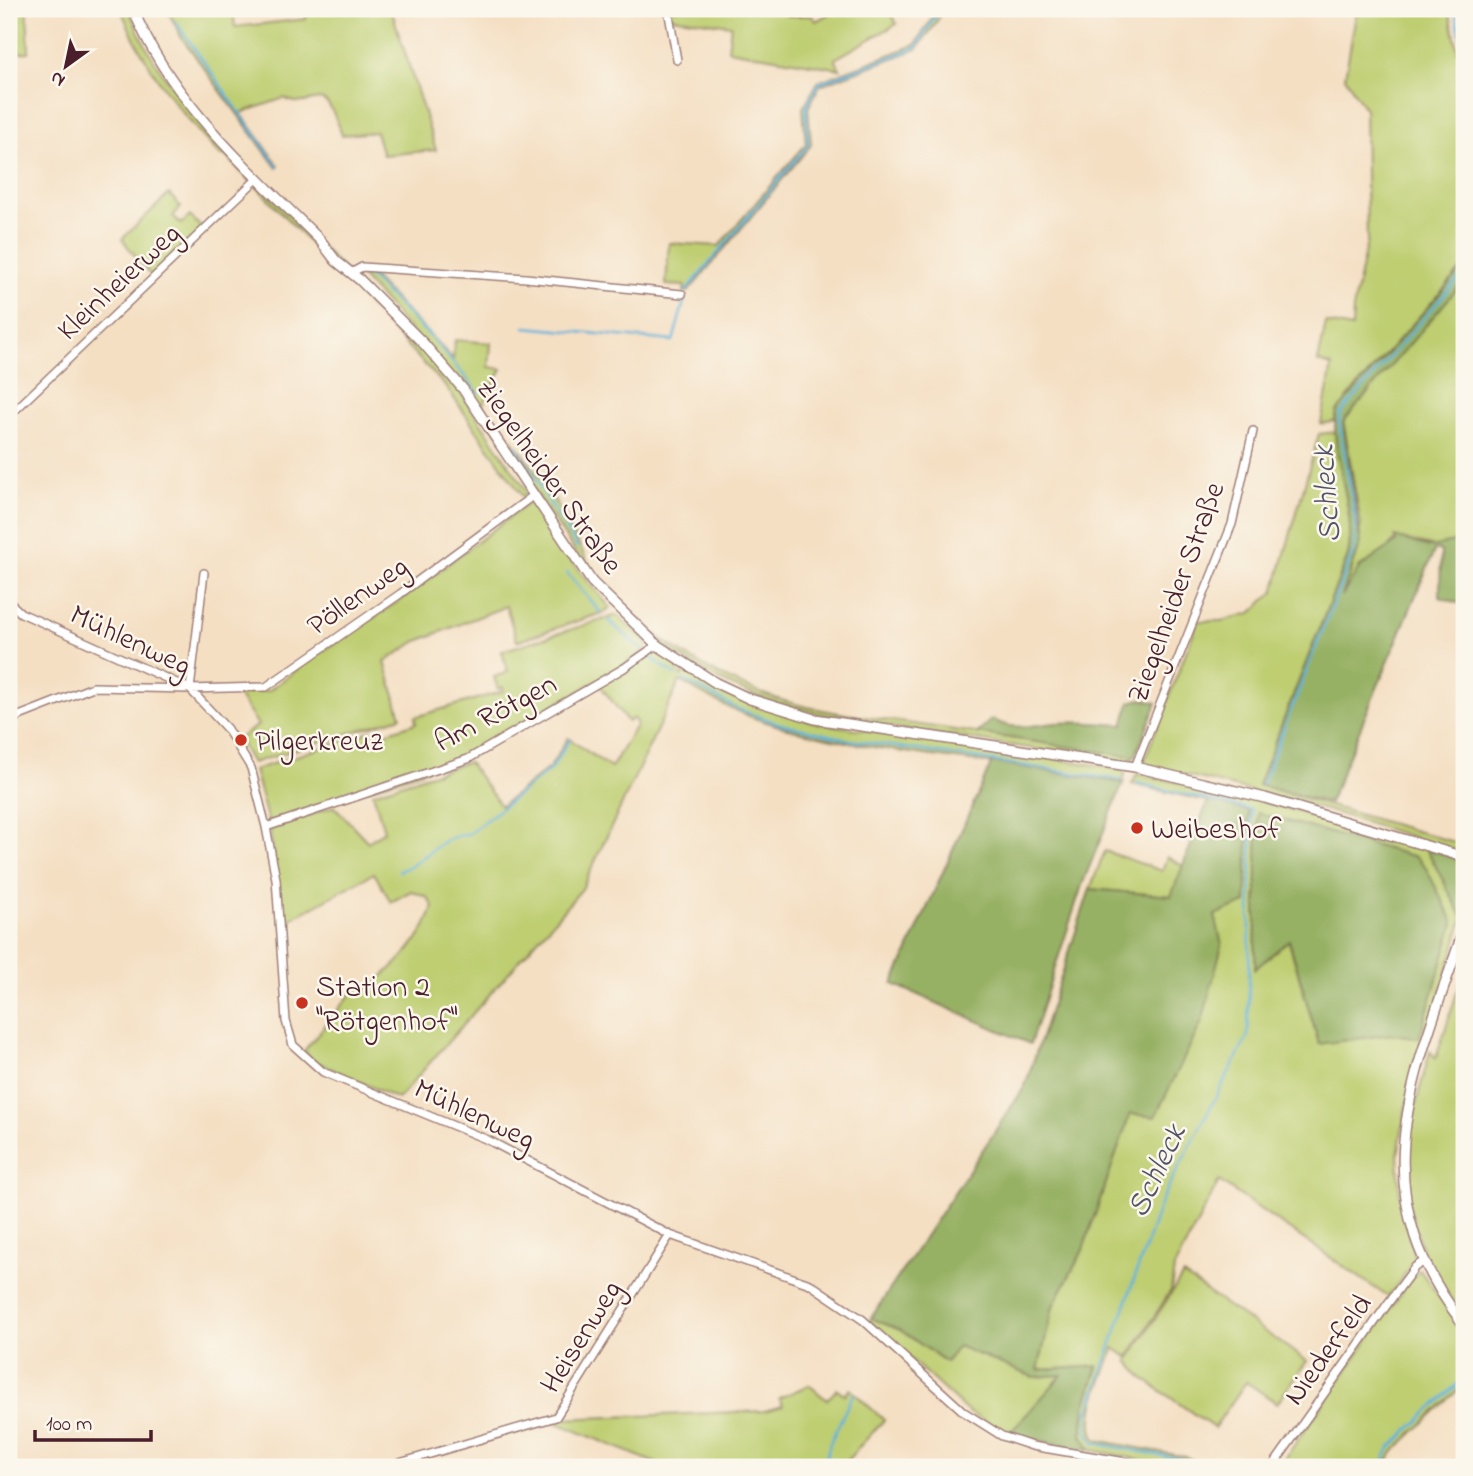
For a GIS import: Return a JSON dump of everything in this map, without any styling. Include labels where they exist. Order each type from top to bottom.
[{"type":"street","name":"Ziegelheider Straße","points":[[133,9],[155,58],[180,94],[336,261],[351,272],[424,344],[463,389],[592,582],[656,645],[716,683],[750,699],[806,717],[1135,767],[1262,797],[1464,857]]},
{"type":"street","points":[[667,9],[677,60]]},
{"type":"street","name":"Kleinheierweg","points":[[9,416],[258,178]]},
{"type":"street","points":[[351,272],[362,267],[526,278],[682,294]]},
{"type":"street","name":"Ziegelheider Straße","points":[[1135,767],[1232,524],[1253,431]]},
{"type":"street","name":"Pöllenweg","points":[[9,720],[93,687],[266,687],[400,594],[534,495]]},
{"type":"street","points":[[190,689],[204,573]]},
{"type":"street","name":"Mühlenweg","points":[[9,602],[21,614],[190,689],[227,729],[251,768],[266,827],[276,879],[286,1021],[293,1045],[306,1060],[323,1072],[488,1140],[670,1235],[810,1284],[863,1320],[964,1412],[1002,1436],[1032,1446],[1155,1467]]},
{"type":"street","name":"Am Rötgen","points":[[266,827],[468,759],[624,668],[656,645]]},
{"type":"street","points":[[1464,929],[1412,1093],[1401,1158],[1405,1203],[1423,1262],[1464,1325]]},
{"type":"street","name":"Heisenweg","points":[[386,1467],[556,1417],[670,1235]]},
{"type":"street","name":"Niederfeld","points":[[1272,1467],[1389,1302],[1415,1267],[1423,1262]]},
{"type":"green space","points":[[9,9],[27,9],[29,52],[9,53]]},
{"type":"green space","points":[[121,9],[129,9],[139,33],[166,78],[198,119],[252,176],[251,182],[224,154],[221,156],[163,87],[140,50]]},
{"type":"green space","points":[[167,9],[233,9],[235,27],[306,19],[306,9],[391,9],[436,150],[383,155],[376,132],[342,135],[335,116],[323,100],[295,102],[284,98],[241,113],[279,166],[277,168],[182,38]]},
{"type":"green space","points":[[670,9],[787,9],[788,16],[812,16],[816,21],[838,9],[888,9],[897,24],[835,59],[840,69],[728,50],[731,25],[671,17]]},
{"type":"green space","points":[[938,9],[942,9],[936,23],[917,49],[820,85],[808,108],[811,145],[688,292],[684,292],[685,286],[666,285],[669,243],[719,246],[806,144],[803,108],[818,82],[915,45]]},
{"type":"green space","points":[[1357,9],[1449,9],[1464,80],[1464,266],[1347,398],[1335,421],[1321,424],[1332,366],[1318,362],[1326,323],[1352,328],[1353,309],[1367,241],[1365,109],[1345,77]]},
{"type":"green space","points":[[255,185],[260,185],[432,359],[459,390],[527,492],[523,497],[447,388]]},
{"type":"green space","points":[[169,194],[181,207],[173,216],[181,224],[190,216],[203,229],[152,277],[122,239]]},
{"type":"green space","points":[[1464,266],[1464,281],[1343,422],[1361,543],[1342,596],[1359,568],[1396,542],[1395,537],[1429,547],[1464,540],[1464,605],[1440,597],[1441,551],[1435,549],[1329,803],[1258,785],[1348,556],[1349,518],[1336,444],[1337,411]]},
{"type":"green space","points":[[360,271],[367,271],[453,359],[455,340],[491,343],[489,367],[502,369],[482,406],[514,442],[543,482],[590,568],[585,567],[480,407],[361,276]]},
{"type":"green space","points":[[1464,279],[1464,602],[1441,596],[1441,548],[1397,538],[1380,556],[1359,568],[1340,603],[1361,525],[1343,419]]},
{"type":"green space","points":[[1336,432],[1352,526],[1348,556],[1258,785],[1464,845],[1464,853],[1326,810],[1143,764],[1198,621],[1222,621],[1251,613],[1274,592],[1319,434]]},
{"type":"green space","points":[[534,503],[571,561],[610,607],[605,612],[517,641],[506,606],[415,642],[385,662],[401,717],[252,763],[238,739],[258,725],[235,691],[268,691],[402,599],[527,504]]},
{"type":"green space","points":[[591,572],[634,617],[684,655],[712,671],[769,696],[850,715],[1135,757],[1127,763],[886,726],[805,711],[767,700],[696,667],[661,642],[606,592]]},
{"type":"green space","points":[[617,615],[648,643],[645,650],[622,666],[470,755],[268,822],[254,770],[371,731],[373,737],[416,723],[415,717],[504,691],[503,687],[498,689],[494,677],[508,672],[502,651]]},
{"type":"green space","points":[[657,649],[679,666],[678,673],[681,676],[686,672],[744,700],[817,723],[1122,769],[1125,773],[1123,783],[905,752],[819,736],[751,717],[680,681],[582,889],[398,1099],[312,1060],[304,1051],[360,983],[368,990],[407,953],[423,931],[433,906],[427,897],[411,891],[391,902],[374,873],[282,924],[270,830],[334,806],[368,842],[384,831],[373,793],[468,762],[501,806],[550,767],[568,738],[611,768],[637,724],[633,718],[628,722],[599,684]]},
{"type":"green space","points":[[1141,699],[1157,703],[1135,757],[977,733],[992,719],[1015,727],[1073,722],[1123,725],[1130,702]]},
{"type":"green space","points":[[992,762],[1123,783],[1082,885],[1030,1044],[893,984]]},
{"type":"green space","points":[[1137,774],[1239,795],[1426,848],[1463,918],[1406,1107],[1398,1155],[1400,1198],[1415,1260],[1388,1297],[1219,1181],[1174,1268],[1171,1290],[1128,1357],[1114,1348],[1093,1406],[1092,1430],[1096,1440],[1186,1457],[1208,1467],[1178,1467],[1091,1450],[1082,1435],[1085,1406],[1098,1367],[1038,1370],[1053,1306],[1082,1252],[1130,1114],[1215,915],[1247,824],[1249,811],[1132,784]],"holes":[[[1258,814],[1420,860],[1454,923],[1419,1038],[1393,1033],[1319,1044],[1288,939],[1255,969]]]},
{"type":"green space","points":[[1208,801],[1249,811],[1246,903],[1215,915],[1222,945],[1202,1022],[1155,1117],[1130,1114],[1082,1252],[1053,1306],[1038,1370],[1098,1366],[1085,1406],[1082,1435],[1091,1450],[1008,1435],[1062,1375],[1033,1377],[958,1346],[946,1362],[900,1330],[871,1318],[1025,1086],[1090,889],[1171,896]]},
{"type":"green space","points":[[1258,813],[1416,857],[1425,866],[1454,923],[1419,1038],[1393,1034],[1319,1044],[1289,940],[1255,969]]},
{"type":"green space","points":[[1426,848],[1464,861],[1463,918]]},
{"type":"green space","points":[[1105,851],[1162,871],[1167,857],[1183,866],[1172,896],[1090,889]]},
{"type":"green space","points":[[1464,971],[1464,1320],[1423,1254],[1406,1195],[1408,1134],[1430,1051],[1436,1058]]},
{"type":"green space","points":[[1420,1270],[1464,1332],[1464,1384],[1395,1450],[1383,1467],[1279,1467],[1411,1279]]},
{"type":"green space","points":[[1183,1275],[1307,1361],[1277,1403],[1246,1382],[1214,1428],[1144,1379],[1128,1361]]},
{"type":"green space","points":[[871,1318],[900,1330],[946,1362],[958,1346],[1033,1377],[1063,1375],[1008,1435],[967,1411],[869,1321]]},
{"type":"green space","points":[[809,1385],[827,1400],[837,1389],[845,1395],[850,1389],[884,1420],[841,1467],[665,1467],[557,1423],[559,1419],[764,1411],[783,1406],[779,1398]]},
{"type":"waterway","points":[[686,291],[808,145],[806,108],[819,83],[916,48],[940,9]]},
{"type":"waterway","name":"Schleck","points":[[1455,9],[1464,54]]},
{"type":"waterway","points":[[175,21],[278,167]]},
{"type":"waterway","name":"Schleck","points":[[1262,784],[1355,548],[1356,522],[1339,422],[1341,413],[1464,272]]},
{"type":"waterway","points":[[366,273],[431,337],[479,393]]},
{"type":"waterway","points":[[525,327],[673,341],[685,298]]},
{"type":"waterway","points":[[515,445],[577,547]]},
{"type":"waterway","points":[[567,573],[600,612]]},
{"type":"waterway","points":[[608,620],[642,650]]},
{"type":"waterway","points":[[650,657],[675,675]]},
{"type":"waterway","points":[[683,680],[738,709],[777,723],[850,740],[1122,780]]},
{"type":"waterway","points":[[399,871],[448,839],[467,835],[551,769],[569,740]]},
{"type":"waterway","name":"Schleck","points":[[1137,783],[1252,810],[1248,1036],[1162,1199],[1088,1412],[1087,1430],[1094,1443],[1180,1459],[1198,1467]]},
{"type":"waterway","points":[[1380,1467],[1390,1448],[1464,1378]]},
{"type":"waterway","points":[[824,1467],[830,1443],[853,1394]]},
{"type":"place","name":"Pilgerkreuz","points":[[241,740]]},
{"type":"place","name":"Weibeshof","points":[[1137,828]]},
{"type":"place","name":"Station 2 \"Rötgenhof\"","points":[[302,1003]]}]
